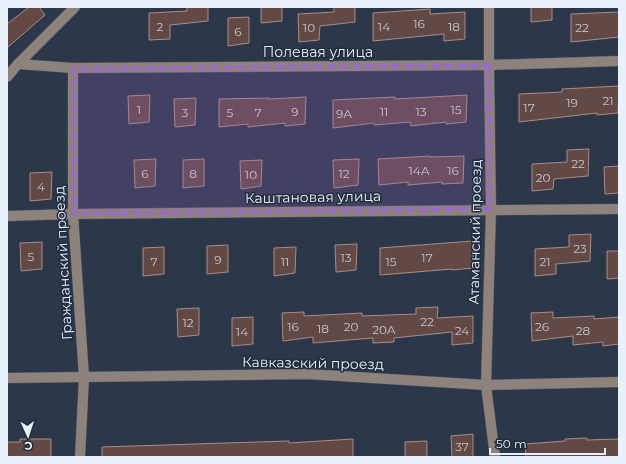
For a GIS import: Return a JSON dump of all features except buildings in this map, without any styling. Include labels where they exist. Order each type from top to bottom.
[{"type":"street","points":[[7,77],[75,7]]},
{"type":"street","name":"Атаманский проезд","points":[[489,7],[491,209],[486,384],[495,457]]},
{"type":"street","name":"Полевая улица","points":[[18,64],[73,68],[489,65],[619,61]]},
{"type":"street","name":"Гражданский проезд","points":[[73,68],[73,214],[84,377],[80,457]]},
{"type":"street","name":"Каштановая улица","points":[[7,216],[491,209],[619,209]]},
{"type":"street","name":"Кавказский проезд","points":[[7,378],[307,374],[486,384],[619,382]]},
{"type":"highlighted area","points":[[489,65],[491,209],[73,214],[73,68]]}]
